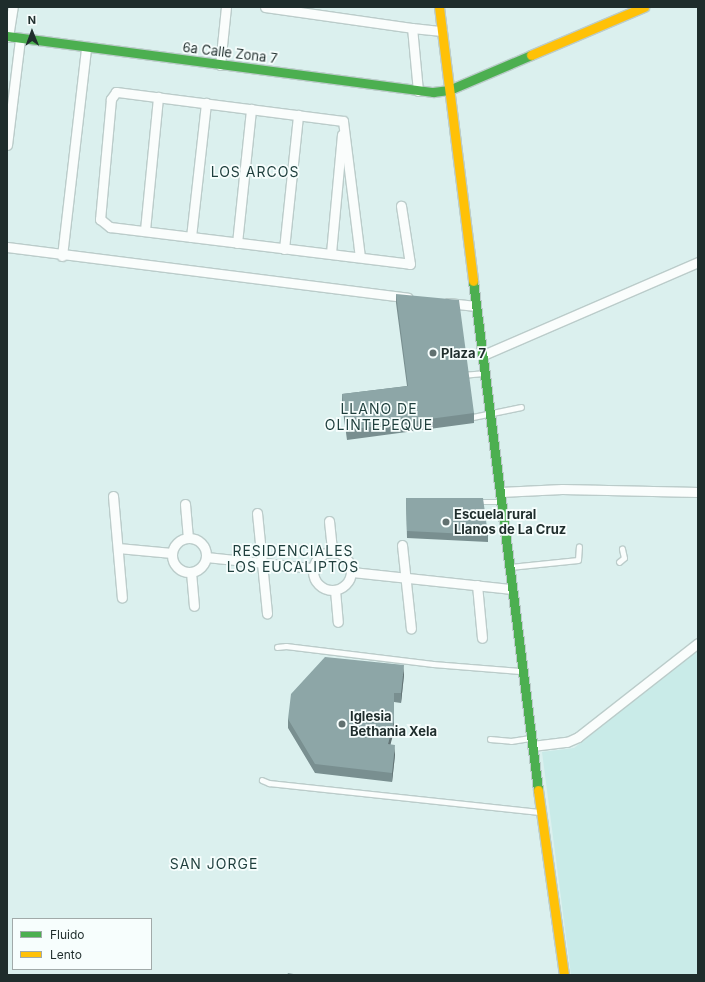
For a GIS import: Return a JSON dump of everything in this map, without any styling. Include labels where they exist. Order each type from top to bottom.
[{"type":"main road","points":[[439,7],[531,742],[564,975]]},
{"type":"main road","name":"6a Calle Zona 7","points":[[8,36],[20,39],[418,92],[449,90],[644,7]]},
{"type":"street","points":[[8,36],[13,7]]},
{"type":"street","points":[[220,65],[226,7]]},
{"type":"street","points":[[265,7],[442,31]]},
{"type":"street","points":[[412,28],[418,92]]},
{"type":"street","points":[[7,145],[20,39]]},
{"type":"street","points":[[62,256],[86,48]]},
{"type":"street","points":[[343,121],[120,92],[112,96],[100,213],[101,222],[106,226],[410,264],[402,206]]},
{"type":"street","points":[[145,230],[158,97]]},
{"type":"street","points":[[191,237],[206,103]]},
{"type":"street","points":[[237,243],[251,109]]},
{"type":"street","points":[[284,248],[298,115]]},
{"type":"street","points":[[331,254],[343,121]]},
{"type":"street","points":[[343,121],[360,257]]},
{"type":"street","points":[[7,248],[422,300]]},
{"type":"street","points":[[483,354],[698,262]]},
{"type":"street","points":[[437,301],[476,306]]},
{"type":"street","points":[[500,492],[574,490],[698,492]]},
{"type":"street","points":[[113,496],[122,598]]},
{"type":"street","points":[[185,504],[188,538]]},
{"type":"street","points":[[257,513],[267,614]]},
{"type":"street","points":[[329,521],[332,552]]},
{"type":"street","points":[[188,538],[202,544],[206,557],[201,567],[191,572],[178,567],[172,553],[176,544],[188,538]]},
{"type":"street","points":[[402,545],[411,629]]},
{"type":"street","points":[[118,548],[172,553]]},
{"type":"street","points":[[332,552],[344,556],[348,561],[352,572],[346,584],[335,590],[319,585],[313,568],[321,556],[332,552]]},
{"type":"street","points":[[206,557],[313,568]]},
{"type":"street","points":[[191,572],[194,606]]},
{"type":"street","points":[[352,572],[512,589]]},
{"type":"street","points":[[477,585],[482,638]]},
{"type":"street","points":[[335,590],[338,622]]},
{"type":"street","points":[[531,742],[568,742],[578,737],[698,643]]},
{"type":"lane","points":[[456,376],[484,372]]},
{"type":"lane","points":[[460,417],[490,416],[521,407]]},
{"type":"lane","points":[[471,502],[501,502]]},
{"type":"lane","points":[[509,567],[578,560],[579,547]]},
{"type":"lane","points":[[618,562],[624,558],[622,549]]},
{"type":"lane","points":[[277,648],[286,646],[433,664],[522,671]]},
{"type":"lane","points":[[490,740],[531,742]]},
{"type":"lane","points":[[262,780],[269,784],[541,812]]},
{"type":"shaded area","points":[[698,650],[698,975],[571,975],[542,752],[574,748]]},
{"type":"building","name":"Plaza 7","points":[[396,294],[459,300],[474,413],[347,430],[342,394],[408,386]]},
{"type":"building","name":"Escuela rural Llanos de La Cruz","points":[[406,498],[483,498],[488,535],[407,531]]},
{"type":"building","name":"Iglesia Bethania Xela","points":[[325,657],[404,665],[401,693],[394,693],[394,721],[388,744],[395,745],[392,773],[315,764],[288,719],[291,694]]},
{"type":"building","points":[[288,973],[299,975],[287,975]]},
{"type":"traffic: fast","points":[[7,36],[433,92],[449,90],[531,55]]},
{"type":"traffic: fast","points":[[473,281],[538,790]]},
{"type":"traffic: slow","points":[[439,7],[473,281]]},
{"type":"traffic: slow","points":[[531,55],[644,7]]},
{"type":"traffic: slow","points":[[538,790],[564,975]]},
{"type":"place","name":"Plaza 7","points":[[433,353]]},
{"type":"place","name":"Escuela rural Llanos de La Cruz","points":[[446,522]]},
{"type":"place","name":"Iglesia Bethania Xela","points":[[342,724]]},
{"type":"district","name":"LOS ARCOS","points":[[255,172]]},
{"type":"district","name":"LLANO DE OLINTEPEQUE","points":[[379,418]]},
{"type":"district","name":"RESIDENCIALES LOS EUCALIPTOS","points":[[293,560]]},
{"type":"district","name":"SAN JORGE","points":[[214,864]]}]
